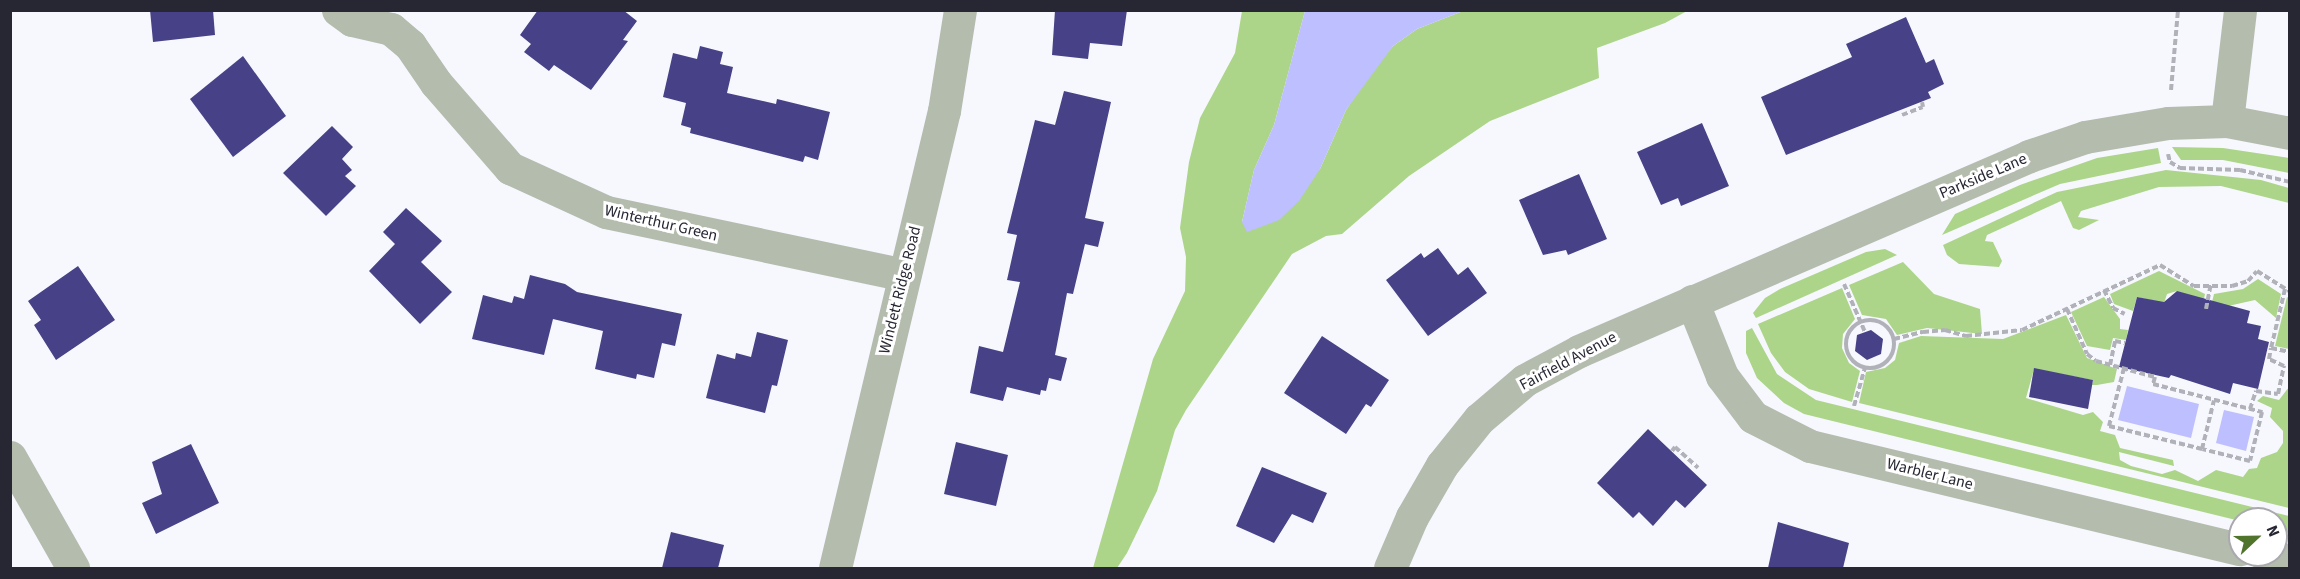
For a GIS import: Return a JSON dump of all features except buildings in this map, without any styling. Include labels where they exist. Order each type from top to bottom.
[{"type":"street","name":"Winterthur Green","points":[[338,10],[352,20],[390,29],[410,45],[436,83],[510,168],[606,212],[904,275]]},
{"type":"street","points":[[410,45],[408,18],[411,10]]},
{"type":"street","name":"Windett Ridge Road","points":[[834,568],[944,111],[960,10]]},
{"type":"street","points":[[2227,120],[2240,10]]},
{"type":"street","name":"Parkside Lane","points":[[1692,301],[2029,156],[2085,137],[2157,124],[2227,120],[2289,133]]},
{"type":"street","name":"Warbler Lane","points":[[1692,301],[1722,376],[1753,417],[1810,446],[2228,546]]},
{"type":"street","name":"Fairfield Avenue","points":[[1390,568],[1412,517],[1442,465],[1479,419],[1525,380],[1579,351],[1692,301]]},
{"type":"street","points":[[10,457],[73,568]]},
{"type":"path","points":[[2170,98],[2178,10]]},
{"type":"path","points":[[1902,115],[1923,106],[1922,102]]},
{"type":"path","points":[[2166,148],[2170,162],[2180,168],[2240,170],[2289,182]]},
{"type":"path","points":[[1894,339],[1923,332],[1945,330],[1966,336],[2022,330],[2160,265],[2194,286],[2248,281],[2257,271],[2287,290],[2269,358],[2284,366],[2278,394],[2256,391],[2250,409]]},
{"type":"path","points":[[1844,284],[1865,332]]},
{"type":"path","points":[[2206,309],[2211,286]]},
{"type":"path","points":[[2104,290],[2113,308],[2125,314]]},
{"type":"path","points":[[2067,309],[2087,354],[2096,362],[2110,364],[2155,376],[2153,384],[2262,412],[2250,462],[2109,426],[2124,368]]},
{"type":"path","points":[[1860,321],[1881,322],[1894,339],[1890,358],[1883,365],[1864,368],[1853,362],[1845,340],[1850,328],[1860,321]]},
{"type":"path","points":[[2110,364],[2115,341],[2125,343]]},
{"type":"path","points":[[2271,348],[2289,352]]},
{"type":"path","points":[[1854,406],[1864,368]]},
{"type":"path","points":[[2202,449],[2214,400]]},
{"type":"path","points":[[1672,451],[1675,447],[1698,468]]},
{"type":"green space","points":[[1242,11],[1305,11],[1274,125],[1254,170],[1242,222],[1320,169],[1346,110],[1373,70],[1393,46],[1417,29],[1463,11],[1687,11],[1665,23],[1597,48],[1599,78],[1490,121],[1409,176],[1342,234],[1326,236],[1292,254],[1186,410],[1175,430],[1157,491],[1127,553],[1117,568],[1093,568],[1153,359],[1185,291],[1186,257],[1180,228],[1189,162],[1200,118],[1235,53]]},
{"type":"green space","points":[[2172,147],[2223,148],[2289,158],[2289,173],[2223,160],[2181,160]]},
{"type":"green space","points":[[2158,148],[2161,163],[2060,184],[1942,235],[1955,214],[2020,185],[2097,158]]},
{"type":"green space","points":[[2166,170],[2261,180],[2289,188],[2289,203],[2221,186],[2159,187],[2081,211],[2078,217],[2099,220],[2079,230],[2073,228],[2061,201],[1987,235],[1985,241],[1993,242],[2002,261],[1999,267],[1959,264],[1947,255],[1943,245],[2057,192]]},
{"type":"green space","points":[[1885,249],[1897,255],[1756,318],[1753,313],[1765,298],[1780,289],[1866,252]]},
{"type":"green space","points":[[1903,262],[1934,294],[1980,309],[1982,334],[1927,328],[1897,335],[1886,319],[1862,315],[1849,285]]},
{"type":"green space","points":[[2159,271],[2205,294],[2202,308],[2177,291],[2167,294],[2164,303],[2137,297],[2133,311],[2114,304],[2110,294]]},
{"type":"green space","points":[[2258,279],[2281,294],[2276,318],[2255,300],[2210,310],[2214,294],[2243,289]]},
{"type":"green space","points":[[1842,288],[1855,319],[1843,334],[1842,348],[1849,363],[1860,371],[1852,402],[1809,389],[1785,372],[1771,353],[1758,324]]},
{"type":"green space","points":[[2104,297],[2120,319],[2120,329],[2128,330],[2126,340],[2113,338],[2110,350],[2087,346],[2071,312]]},
{"type":"green space","points":[[2287,297],[2290,299],[2289,349],[2275,346]]},
{"type":"green space","points":[[2066,315],[2087,358],[2117,369],[2114,382],[2092,385],[2093,380],[2034,369],[2026,398],[2083,415],[2093,412],[2103,422],[2100,431],[2115,435],[2120,448],[2173,460],[2174,466],[2119,452],[2120,460],[2131,466],[2162,474],[2175,470],[2198,481],[2216,470],[2243,477],[2249,469],[2257,468],[2261,458],[2277,452],[2283,443],[2283,431],[2270,417],[2272,408],[2257,401],[2263,396],[2279,400],[2289,387],[2289,508],[1859,403],[1866,372],[1885,368],[1895,360],[1899,343],[1921,336],[2003,339]]},
{"type":"green space","points":[[1752,328],[1777,374],[1816,400],[2252,507],[2228,507],[2228,518],[1804,414],[1784,403],[1757,378],[1746,353],[1746,331]]},
{"type":"water","points":[[1305,11],[1463,11],[1417,29],[1393,46],[1346,110],[1320,169],[1299,201],[1279,220],[1247,232],[1242,222],[1254,170],[1274,125]]},
{"type":"water","points":[[2127,386],[2199,404],[2191,438],[2118,420]]},
{"type":"water","points":[[2224,410],[2254,417],[2246,451],[2216,443]]}]
